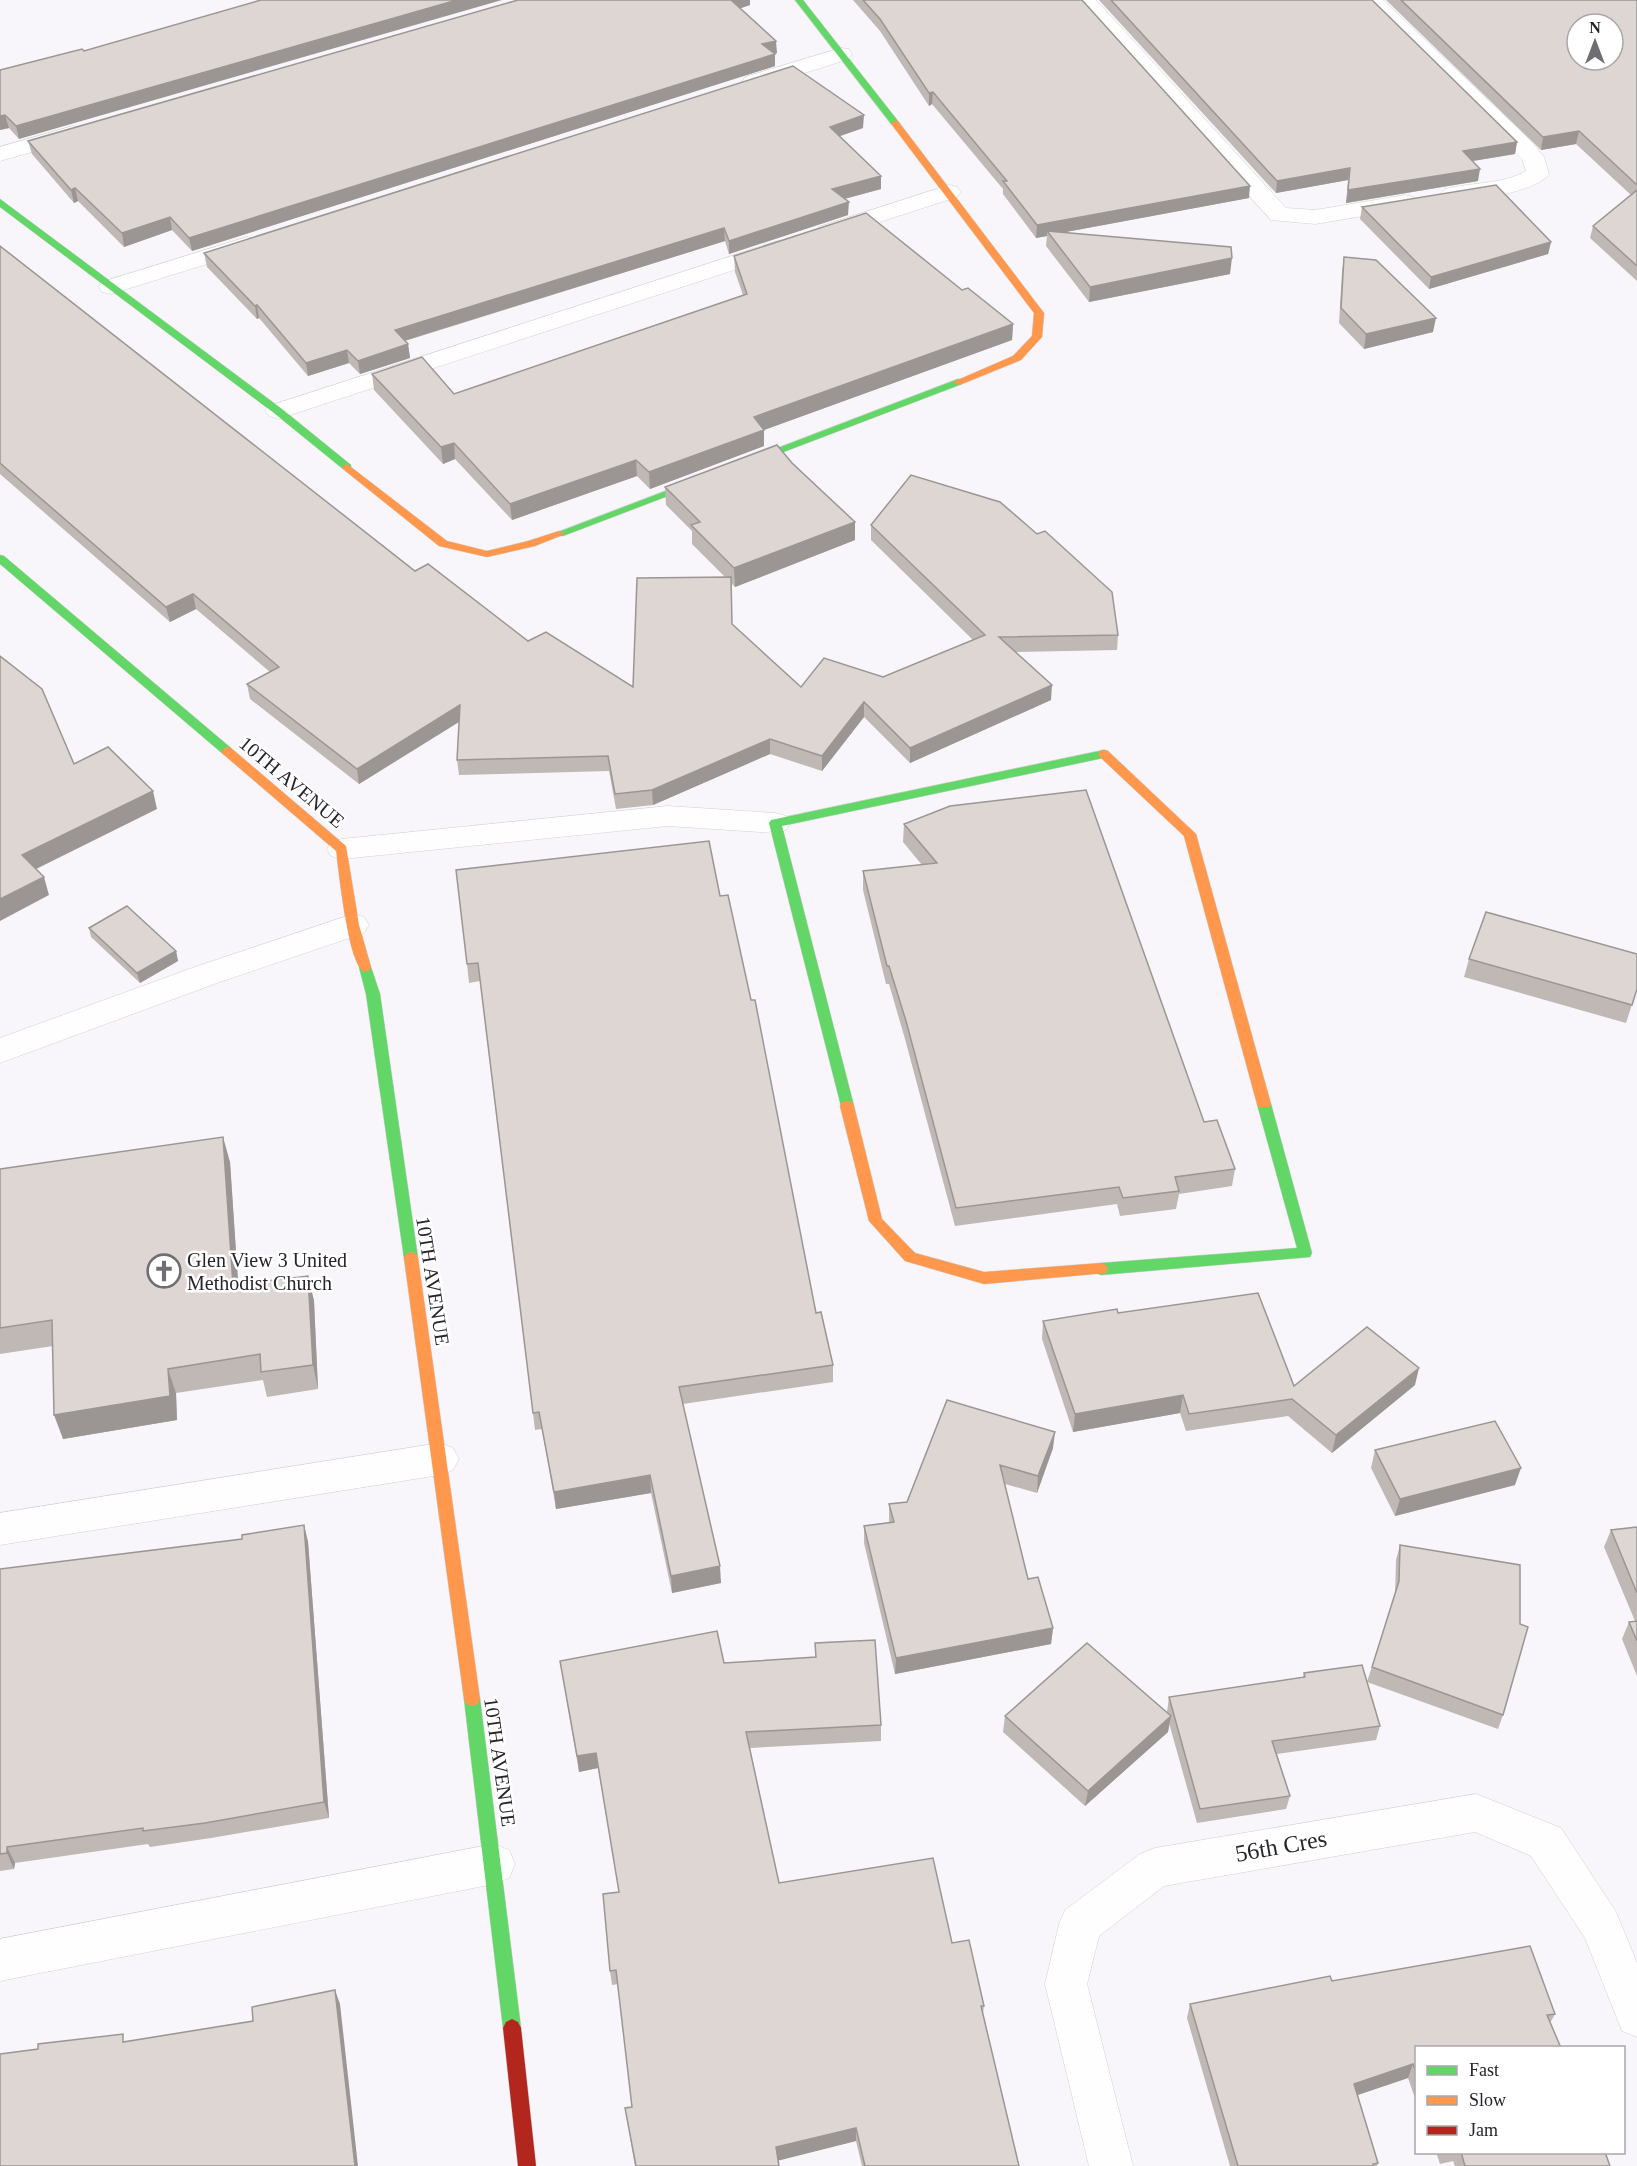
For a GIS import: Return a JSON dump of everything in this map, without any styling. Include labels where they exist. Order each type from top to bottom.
[{"type":"street","points":[[0,202],[278,411],[443,544],[487,554],[531,544],[906,404],[1017,358],[1036,337],[1039,313],[950,192],[798,0]]},
{"type":"street","points":[[1084,0],[1279,215],[1327,215],[1512,184],[1538,174],[1533,157],[1523,146],[1371,0]]},
{"type":"street","points":[[727,90],[841,54]]},
{"type":"street","points":[[0,154],[91,128]]},
{"type":"street","points":[[278,411],[950,192]]},
{"type":"street","points":[[111,287],[271,236]]},
{"type":"street","name":"10TH AVENUE","points":[[0,558],[342,849],[353,925],[373,994],[440,1459],[494,1864],[527,2166]]},
{"type":"street","points":[[342,849],[668,816],[775,823],[1104,754],[1190,834],[1305,1253],[984,1278],[910,1257],[876,1221],[775,823]]},
{"type":"street","points":[[0,1051],[207,975],[353,925]]},
{"type":"street","points":[[0,1529],[440,1459]]},
{"type":"street","name":"56th Cres","points":[[1111,2166],[1066,1984],[1080,1924],[1155,1868],[1476,1814],[1545,1842],[1601,1926],[1637,2016]]},
{"type":"street","points":[[0,1960],[494,1864]]},
{"type":"building","points":[[261,0],[457,0],[16,126],[5,115],[0,116],[0,70],[82,49],[84,51]]},
{"type":"building","points":[[518,0],[731,0],[776,41],[762,44],[775,54],[189,238],[170,217],[122,233],[75,188],[71,190],[28,141]]},
{"type":"building","points":[[863,0],[1082,0],[1250,186],[1037,225],[1003,181],[1007,181],[933,92],[929,93],[880,19]]},
{"type":"building","points":[[1111,0],[1372,0],[1517,142],[1463,151],[1480,169],[1348,190],[1350,168],[1277,181]]},
{"type":"building","points":[[1401,0],[1637,0],[1637,185],[1579,131],[1543,137]]},
{"type":"building","points":[[793,66],[864,115],[830,127],[881,176],[832,189],[849,202],[729,241],[724,228],[395,330],[408,344],[358,361],[347,350],[306,363],[257,305],[255,306],[204,253]]},
{"type":"building","points":[[1496,185],[1551,242],[1431,277],[1362,207]]},
{"type":"building","points":[[1637,190],[1637,266],[1593,226]]},
{"type":"building","points":[[866,213],[962,290],[968,288],[1013,324],[754,417],[764,430],[649,472],[636,460],[510,504],[454,443],[441,447],[372,374],[422,357],[454,394],[747,294],[734,256]]},
{"type":"building","points":[[1047,231],[1231,247],[1232,258],[1090,287]]},
{"type":"building","points":[[0,246],[415,571],[428,564],[528,641],[546,632],[633,687],[637,578],[731,577],[732,624],[801,687],[824,658],[883,677],[985,635],[871,525],[911,475],[1000,502],[1037,534],[1045,531],[1112,592],[1118,635],[999,637],[1052,685],[910,748],[864,702],[822,756],[770,739],[652,790],[615,794],[608,756],[457,760],[460,705],[357,769],[247,684],[279,667],[193,594],[166,607],[0,463]]},
{"type":"building","points":[[1344,257],[1376,260],[1436,318],[1366,334],[1341,308]]},
{"type":"building","points":[[777,445],[792,463],[855,522],[734,568],[691,525],[700,522],[665,487]]},
{"type":"building","points":[[0,656],[42,689],[74,764],[108,747],[153,791],[22,855],[44,877],[0,899]]},
{"type":"building","points":[[1086,790],[1204,1122],[1217,1120],[1235,1169],[1175,1177],[1179,1191],[1123,1198],[1119,1187],[956,1208],[906,1021],[889,966],[887,966],[863,871],[937,863],[904,824],[950,806]]},
{"type":"building","points":[[709,841],[720,896],[728,895],[751,1000],[755,1000],[816,1313],[821,1312],[833,1365],[679,1387],[720,1566],[671,1576],[650,1475],[554,1492],[539,1412],[533,1413],[478,963],[467,964],[456,870]]},
{"type":"building","points":[[127,906],[176,951],[137,973],[89,928]]},
{"type":"building","points":[[1486,912],[1637,954],[1637,989],[1632,1005],[1469,959]]},
{"type":"building","points":[[223,1137],[233,1285],[308,1276],[313,1365],[261,1372],[260,1354],[168,1369],[170,1396],[54,1415],[52,1320],[0,1328],[0,1169]]},
{"type":"building","points":[[1258,1293],[1294,1386],[1367,1327],[1419,1368],[1336,1435],[1292,1399],[1189,1414],[1183,1395],[1075,1414],[1043,1321],[1117,1309],[1118,1313]]},
{"type":"building","points":[[947,1400],[1055,1432],[1038,1476],[1000,1465],[1028,1579],[1038,1577],[1053,1628],[896,1658],[864,1526],[894,1522],[889,1504],[907,1502]]},
{"type":"building","points":[[1495,1421],[1521,1468],[1400,1499],[1375,1450]]},
{"type":"building","points":[[304,1525],[324,1802],[205,1823],[143,1831],[143,1828],[7,1847],[7,1853],[0,1854],[0,1569],[242,1539],[242,1535]]},
{"type":"building","points":[[1637,1527],[1637,1593],[1611,1530]]},
{"type":"building","points":[[1400,1545],[1520,1565],[1520,1624],[1528,1627],[1503,1715],[1372,1667],[1399,1581]]},
{"type":"building","points":[[1637,1621],[1637,1641],[1629,1622]]},
{"type":"building","points":[[717,1631],[724,1663],[816,1657],[815,1643],[875,1640],[881,1725],[746,1732],[779,1883],[933,1858],[952,1943],[969,1940],[984,2006],[981,2006],[1019,2166],[865,2166],[856,2128],[776,2147],[779,2166],[636,2166],[625,2108],[632,2107],[616,1970],[610,1971],[603,1894],[619,1892],[596,1753],[577,1756],[560,1661]]},
{"type":"building","points":[[1087,1643],[1171,1716],[1088,1791],[1005,1716]]},
{"type":"building","points":[[1362,1665],[1380,1726],[1272,1741],[1290,1796],[1200,1809],[1169,1697],[1305,1677],[1304,1673]]},
{"type":"building","points":[[1530,1946],[1555,2014],[1547,2015],[1560,2046],[1415,2046],[1415,2069],[1413,2064],[1354,2084],[1378,2163],[1373,2166],[1238,2166],[1190,2004],[1330,1976],[1332,1981]]},
{"type":"building","points":[[335,1990],[355,2166],[0,2166],[0,2054],[38,2049],[38,2044],[123,2034],[123,2042],[253,2021],[252,2007]]},
{"type":"building","points":[[1462,2154],[1606,2154],[1610,2166],[1465,2166]]},
{"type":"traffic: fast","points":[[799,0],[895,123]]},
{"type":"traffic: fast","points":[[0,202],[278,411],[347,467]]},
{"type":"traffic: fast","points":[[559,534],[958,382]]},
{"type":"traffic: fast","points":[[0,558],[227,751]]},
{"type":"traffic: fast","points":[[847,1106],[775,823],[1104,754]]},
{"type":"traffic: fast","points":[[365,967],[373,994],[411,1258]]},
{"type":"traffic: fast","points":[[1101,1269],[1305,1253],[1264,1104]]},
{"type":"traffic: fast","points":[[472,1699],[512,2028]]},
{"type":"traffic: slow","points":[[895,123],[1039,313],[1037,337],[1017,358],[958,382]]},
{"type":"traffic: slow","points":[[347,467],[443,544],[487,554],[531,544],[559,534]]},
{"type":"traffic: slow","points":[[227,751],[342,849],[353,925],[365,967]]},
{"type":"traffic: slow","points":[[1104,754],[1190,834],[1264,1104]]},
{"type":"traffic: slow","points":[[847,1106],[876,1221],[910,1257],[984,1278],[1101,1269]]},
{"type":"traffic: slow","points":[[411,1258],[472,1699]]},
{"type":"traffic: jam","points":[[512,2028],[527,2166]]},
{"type":"place","name":"Glen View 3 United Methodist Church","points":[[164,1271]]}]
